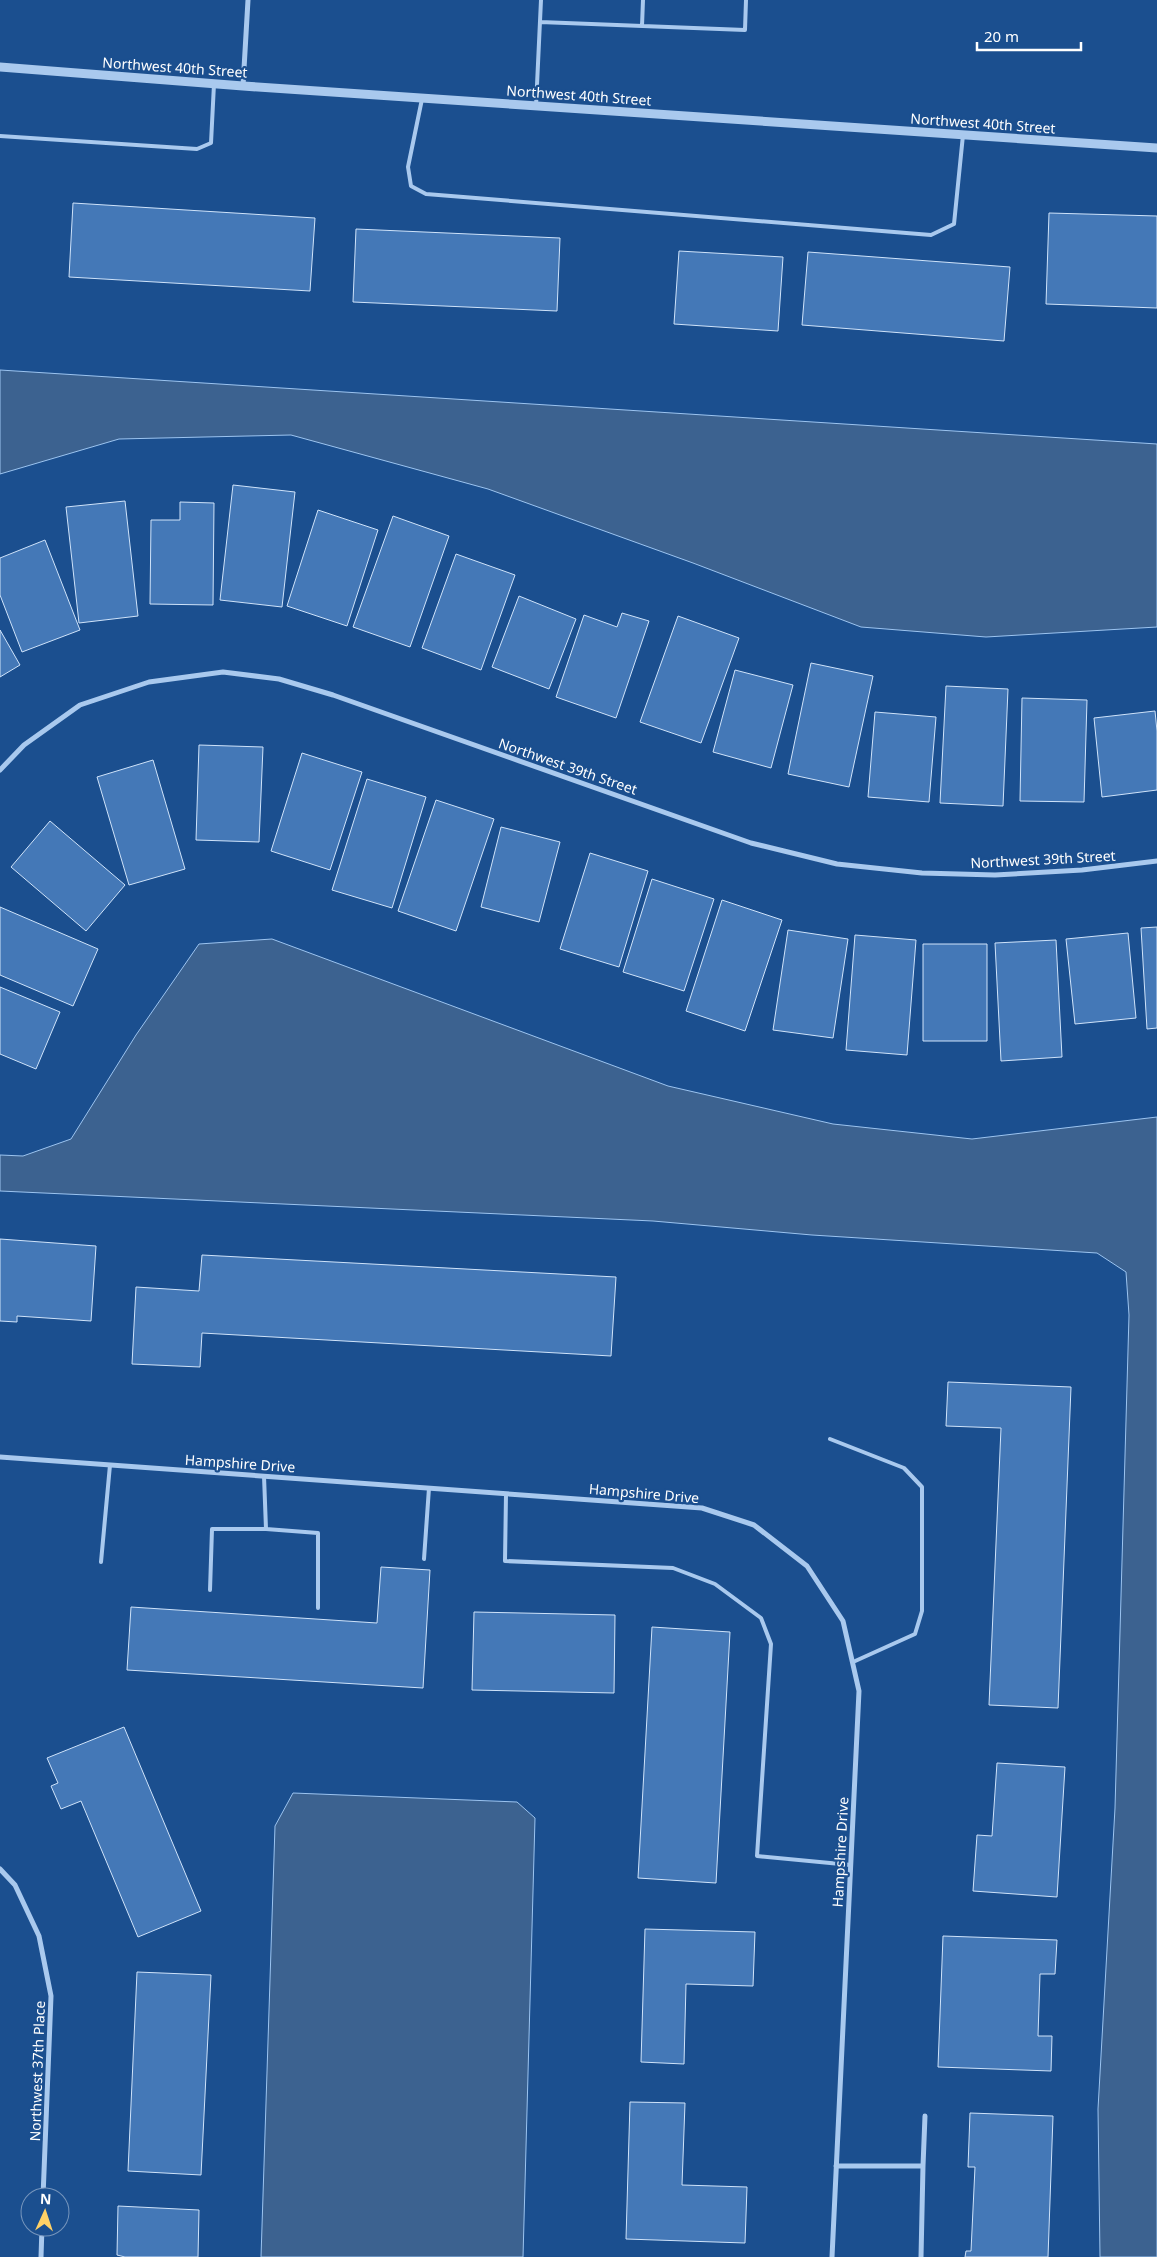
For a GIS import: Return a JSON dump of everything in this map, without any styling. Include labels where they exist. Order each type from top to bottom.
[{"type":"street","points":[[243,86],[248,0]]},
{"type":"street","name":"Northwest 40th Street","points":[[0,67],[214,84],[1157,148]]},
{"type":"street","name":"Northwest 39th Street","points":[[0,770],[24,745],[80,706],[149,682],[223,672],[279,678],[333,695],[751,842],[837,864],[922,873],[994,876],[1082,870],[1157,861]]},
{"type":"street","name":"Hampshire Drive","points":[[0,1457],[702,1508],[754,1525],[807,1566],[843,1621],[860,1691],[832,2257]]},
{"type":"street","name":"Northwest 37th Place","points":[[0,1869],[15,1885],[39,1936],[51,1996],[44,2187]]},
{"type":"street","points":[[921,2257],[925,2116]]},
{"type":"street","points":[[836,2166],[923,2166]]},
{"type":"street","points":[[41,2257],[42,2237]]},
{"type":"lane","points":[[536,106],[541,0]]},
{"type":"lane","points":[[642,26],[643,0]]},
{"type":"lane","points":[[540,22],[745,30],[746,0]]},
{"type":"lane","points":[[0,136],[197,149],[211,143],[214,84]]},
{"type":"lane","points":[[422,98],[408,167],[411,186],[426,194],[931,235],[954,224],[963,135]]},
{"type":"lane","points":[[830,1439],[904,1468],[922,1487],[922,1611],[915,1634],[853,1662]]},
{"type":"lane","points":[[101,1562],[110,1465]]},
{"type":"lane","points":[[264,1476],[266,1530]]},
{"type":"lane","points":[[424,1558],[429,1488]]},
{"type":"lane","points":[[506,1494],[505,1561],[673,1568],[715,1584],[761,1618],[771,1644],[757,1856],[851,1864]]},
{"type":"lane","points":[[210,1590],[212,1529],[318,1533],[318,1608]]},
{"type":"water","points":[[0,370],[1157,444],[1157,627],[986,637],[861,627],[693,563],[488,489],[291,435],[119,439],[0,474]]},
{"type":"water","points":[[272,939],[668,1086],[833,1124],[972,1139],[1157,1117],[1157,2257],[1100,2257],[1098,2109],[1115,1808],[1129,1315],[1126,1272],[1097,1253],[812,1235],[653,1221],[0,1191],[0,1155],[23,1156],[71,1139],[136,1035],[199,944]]},
{"type":"water","points":[[293,1793],[517,1802],[535,1818],[523,2257],[261,2257],[275,1826]]},
{"type":"building","points":[[73,203],[315,218],[310,291],[69,277]]},
{"type":"building","points":[[1049,213],[1157,216],[1157,308],[1046,304]]},
{"type":"building","points":[[356,229],[560,238],[557,311],[353,302]]},
{"type":"building","points":[[679,251],[783,257],[778,331],[674,324]]},
{"type":"building","points":[[808,252],[1010,267],[1004,341],[802,325]]},
{"type":"building","points":[[233,485],[295,492],[282,607],[220,600]]},
{"type":"building","points":[[125,501],[138,616],[79,623],[66,507]]},
{"type":"building","points":[[180,502],[214,503],[213,605],[150,604],[151,520],[180,520]]},
{"type":"building","points":[[318,510],[378,530],[347,626],[287,606]]},
{"type":"building","points":[[393,516],[449,536],[410,647],[353,627]]},
{"type":"building","points":[[45,540],[80,630],[22,652],[0,595],[0,558]]},
{"type":"building","points":[[456,554],[515,575],[481,670],[422,648]]},
{"type":"building","points":[[519,596],[576,619],[549,689],[492,667]]},
{"type":"building","points":[[622,613],[649,621],[616,718],[556,697],[584,615],[617,627]]},
{"type":"building","points":[[678,616],[739,638],[701,743],[640,722]]},
{"type":"building","points":[[0,630],[20,665],[0,677]]},
{"type":"building","points":[[811,663],[873,676],[849,787],[788,774]]},
{"type":"building","points":[[735,670],[793,685],[771,768],[713,752]]},
{"type":"building","points":[[946,686],[1008,689],[1003,806],[940,803]]},
{"type":"building","points":[[1022,698],[1087,700],[1084,802],[1020,801]]},
{"type":"building","points":[[1155,711],[1157,790],[1102,797],[1094,718]]},
{"type":"building","points":[[875,712],[936,717],[929,802],[868,797]]},
{"type":"building","points":[[199,745],[263,747],[259,842],[196,840]]},
{"type":"building","points":[[302,753],[362,772],[330,870],[271,851]]},
{"type":"building","points":[[153,760],[185,869],[129,885],[97,777]]},
{"type":"building","points":[[367,779],[426,797],[392,908],[332,890]]},
{"type":"building","points":[[436,800],[494,819],[456,931],[398,911]]},
{"type":"building","points":[[50,821],[125,885],[86,931],[11,867]]},
{"type":"building","points":[[501,827],[560,842],[539,922],[481,907]]},
{"type":"building","points":[[590,853],[648,871],[619,967],[560,949]]},
{"type":"building","points":[[652,879],[714,899],[684,991],[623,972]]},
{"type":"building","points":[[722,900],[782,920],[745,1031],[686,1011]]},
{"type":"building","points":[[0,907],[98,949],[73,1006],[0,975]]},
{"type":"building","points":[[1157,927],[1157,1028],[1147,1029],[1141,928]]},
{"type":"building","points":[[788,930],[848,939],[833,1038],[773,1030]]},
{"type":"building","points":[[1128,933],[1136,1018],[1075,1024],[1066,939]]},
{"type":"building","points":[[855,935],[916,940],[907,1055],[846,1050]]},
{"type":"building","points":[[1056,940],[1062,1057],[1001,1061],[995,943]]},
{"type":"building","points":[[923,944],[987,944],[987,1041],[923,1041]]},
{"type":"building","points":[[0,987],[60,1012],[36,1069],[0,1054]]},
{"type":"building","points":[[0,1239],[96,1246],[91,1321],[17,1316],[17,1322],[0,1321]]},
{"type":"building","points":[[202,1255],[616,1277],[611,1356],[202,1333],[200,1367],[132,1364],[136,1287],[199,1291]]},
{"type":"building","points":[[948,1382],[1071,1387],[1058,1708],[989,1705],[1001,1428],[946,1426]]},
{"type":"building","points":[[381,1567],[430,1570],[423,1688],[127,1670],[131,1607],[377,1623]]},
{"type":"building","points":[[474,1612],[615,1615],[614,1693],[472,1690]]},
{"type":"building","points":[[652,1627],[730,1632],[716,1883],[638,1878]]},
{"type":"building","points":[[124,1727],[201,1911],[138,1937],[81,1801],[61,1809],[51,1786],[58,1783],[47,1758]]},
{"type":"building","points":[[997,1763],[1065,1767],[1057,1897],[973,1891],[977,1835],[992,1836]]},
{"type":"building","points":[[645,1929],[755,1932],[753,1986],[686,1984],[684,2064],[641,2062]]},
{"type":"building","points":[[943,1936],[1057,1940],[1055,1974],[1040,1974],[1038,2036],[1052,2036],[1051,2071],[938,2067]]},
{"type":"building","points":[[137,1972],[211,1975],[201,2175],[128,2171]]},
{"type":"building","points":[[630,2102],[685,2103],[682,2185],[747,2187],[745,2243],[626,2239]]},
{"type":"building","points":[[970,2113],[1053,2116],[1048,2257],[965,2257],[966,2251],[971,2251],[975,2167],[968,2167]]},
{"type":"building","points":[[118,2206],[199,2210],[198,2257],[125,2257],[117,2255]]}]
